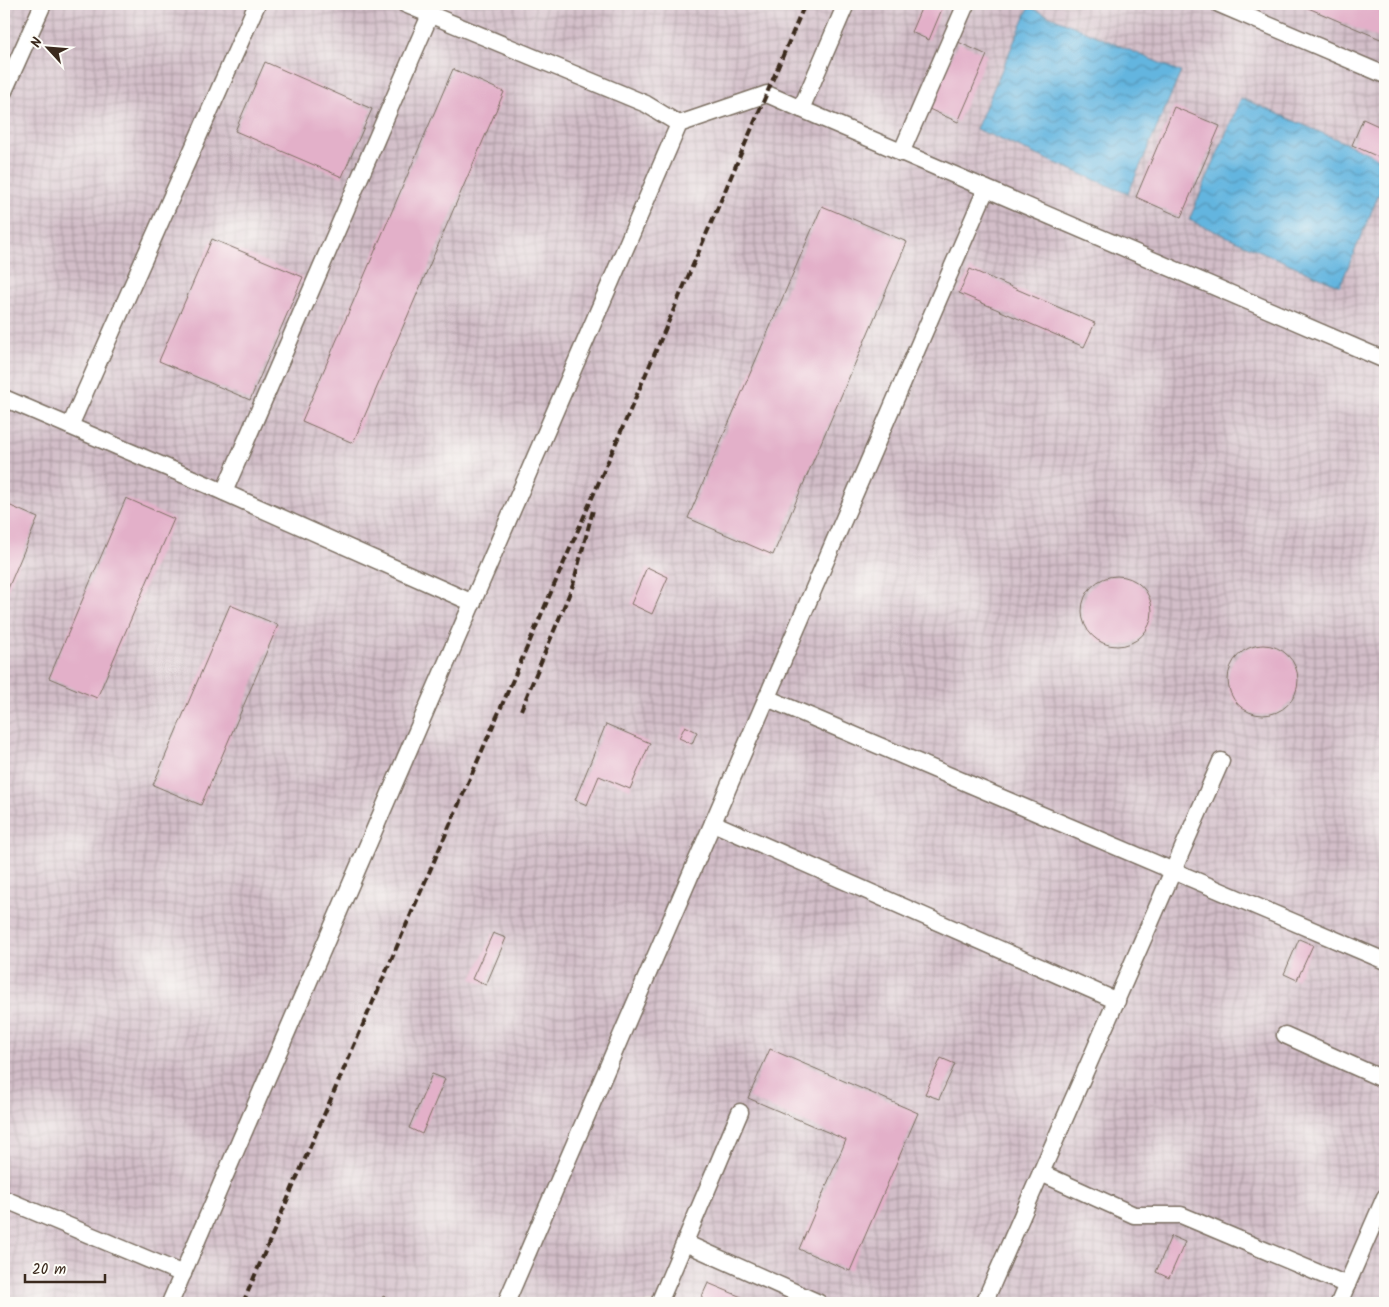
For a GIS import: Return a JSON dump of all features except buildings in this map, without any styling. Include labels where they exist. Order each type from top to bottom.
[{"type":"lane","points":[[4,91],[43,4]]},
{"type":"lane","points":[[70,426],[257,4]]},
{"type":"lane","points":[[405,4],[646,104],[679,124]]},
{"type":"lane","points":[[801,109],[846,4]]},
{"type":"lane","points":[[901,153],[966,4]]},
{"type":"lane","points":[[1219,4],[1385,75]]},
{"type":"lane","points":[[224,492],[430,15]]},
{"type":"lane","points":[[170,1303],[474,603],[679,124],[767,94],[1385,360]]},
{"type":"lane","points":[[506,1303],[986,189]]},
{"type":"lane","points":[[4,398],[224,492],[474,603]]},
{"type":"lane","points":[[767,698],[1385,961]]},
{"type":"lane","points":[[984,1303],[1221,761]]},
{"type":"lane","points":[[713,823],[1117,1001]]},
{"type":"lane","points":[[1285,1035],[1385,1080]]},
{"type":"lane","points":[[659,1303],[740,1112]]},
{"type":"lane","points":[[1041,1173],[1134,1215],[1181,1215],[1347,1285]]},
{"type":"lane","points":[[1339,1303],[1385,1197]]},
{"type":"lane","points":[[4,1200],[183,1274]]},
{"type":"lane","points":[[685,1243],[819,1303]]},
{"type":"shaded area","points":[[4,4],[1385,4],[1385,1303],[4,1303]]},
{"type":"water","points":[[1029,7],[1181,72],[1128,194],[976,129]]},
{"type":"water","points":[[1241,98],[1385,160],[1385,180],[1340,286],[1189,220]]},
{"type":"railway","points":[[243,1303],[805,4]]},
{"type":"railway","points":[[521,710],[573,585],[593,510]]}]
